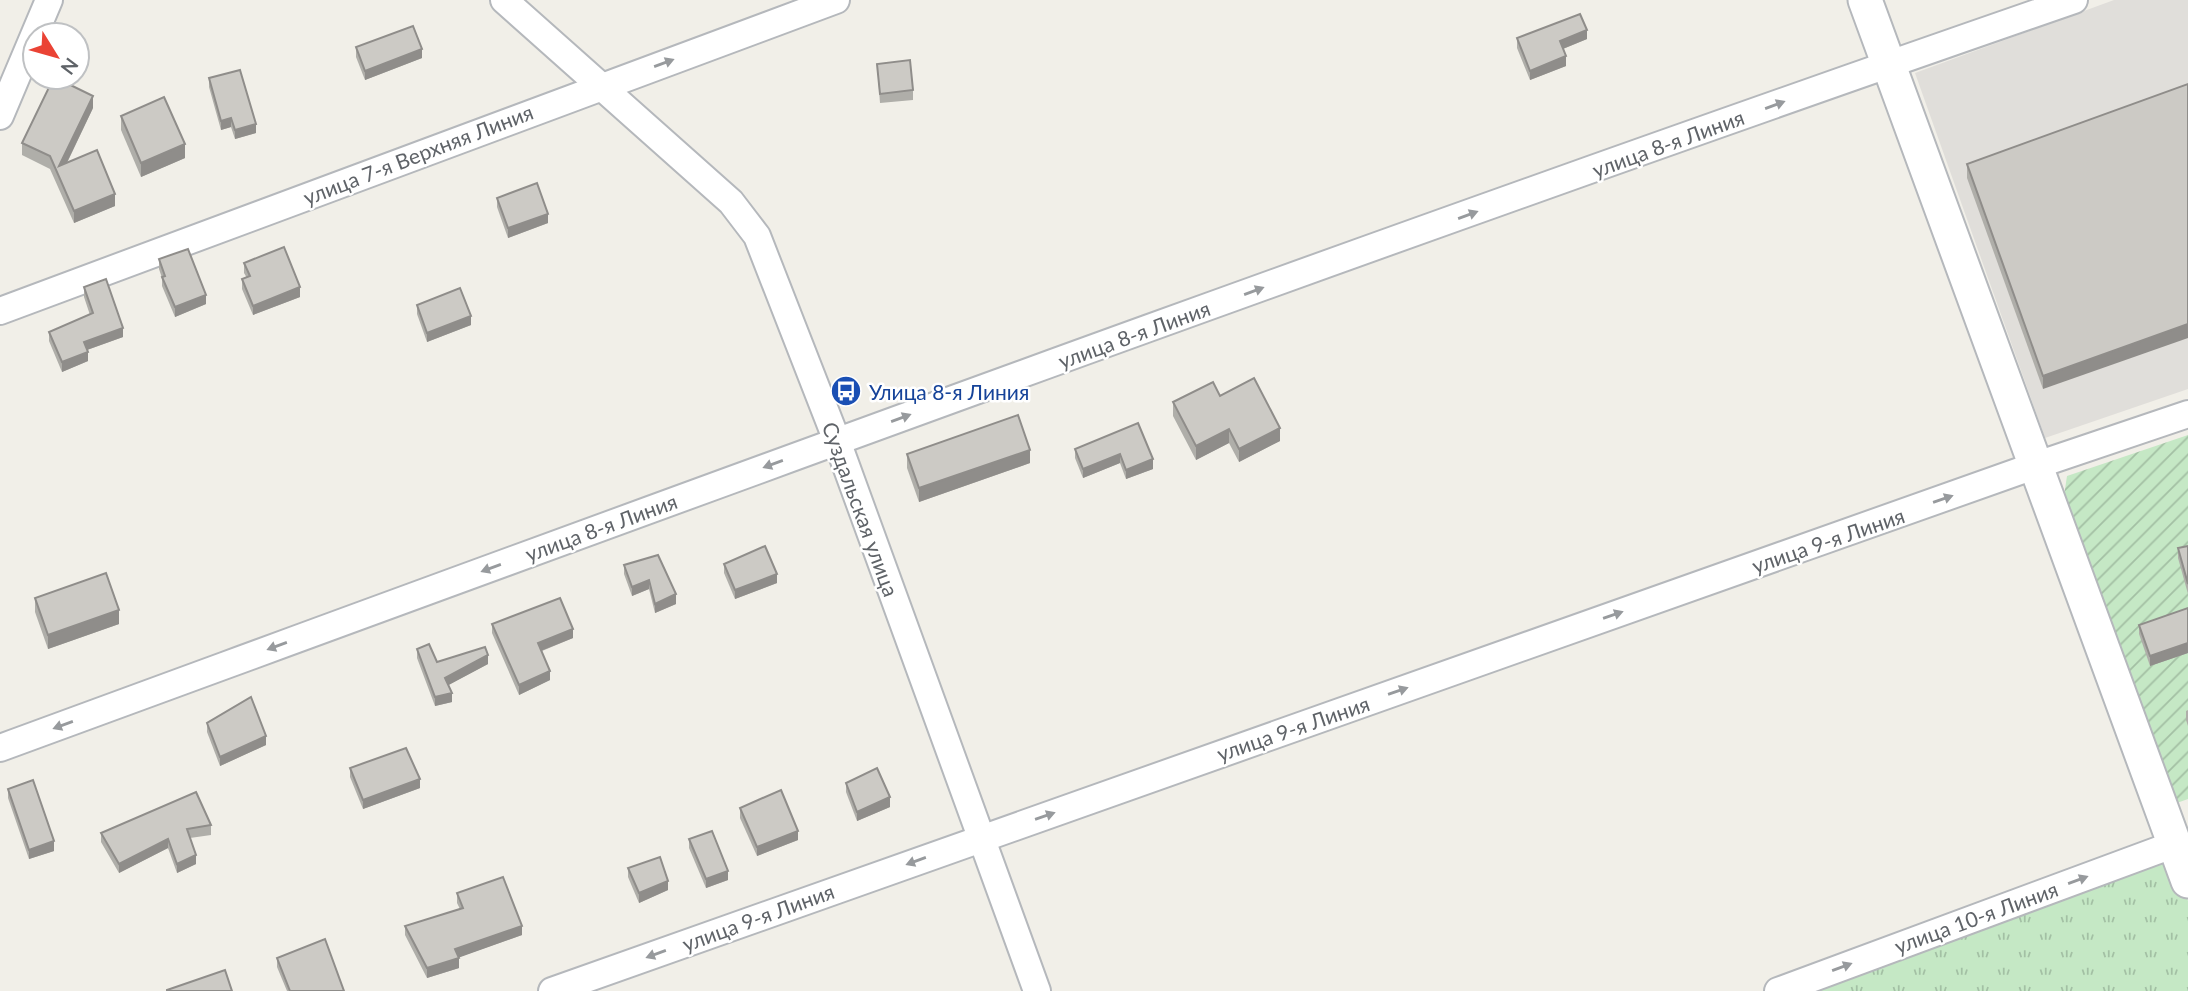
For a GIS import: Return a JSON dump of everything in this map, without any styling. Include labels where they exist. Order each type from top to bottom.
[{"type":"street","points":[[0,116],[49,0]]},
{"type":"street","name":"Суздальская улица","points":[[504,0],[731,202],[757,236],[837,441],[1037,991]]},
{"type":"street","name":"улица 7-я Верхняя Линия","points":[[0,311],[836,0]]},
{"type":"street","points":[[1865,0],[2188,881]]},
{"type":"street","name":"улица 8-я Линия","points":[[0,748],[837,441],[1888,64],[2074,0]]},
{"type":"street","name":"улица 9-я Линия","points":[[552,991],[2188,414]]},
{"type":"street","name":"улица 10-я Линия","points":[[1778,991],[2175,844]]},
{"type":"shaded area","points":[[2114,0],[2188,0],[2188,389],[2045,438],[1915,73]]},
{"type":"green space","points":[[2188,435],[2188,799],[2174,804],[2064,496],[2067,476]]},
{"type":"green space","points":[[2170,850],[2188,901],[2188,991],[1792,991]]},
{"type":"building","points":[[1580,14],[1587,30],[1560,41],[1566,56],[1530,71],[1517,38]]},
{"type":"building","points":[[413,26],[422,49],[365,71],[356,47]]},
{"type":"building","points":[[910,60],[913,90],[880,94],[877,64]]},
{"type":"building","points":[[240,70],[256,124],[235,130],[231,118],[221,121],[209,78]]},
{"type":"building","points":[[2188,84],[2188,324],[2043,376],[1967,164]]},
{"type":"building","points":[[47,91],[83,91],[93,96],[59,166],[97,150],[115,194],[74,211],[50,156],[22,143]]},
{"type":"building","points":[[164,97],[185,144],[141,163],[121,116]]},
{"type":"building","points":[[537,183],[548,214],[508,228],[497,198]]},
{"type":"building","points":[[284,247],[300,287],[253,306],[242,279],[250,276],[244,263]]},
{"type":"building","points":[[188,249],[206,295],[175,307],[162,277],[165,276],[159,259]]},
{"type":"building","points":[[106,279],[123,328],[84,342],[88,352],[62,362],[49,332],[93,313],[84,287]]},
{"type":"building","points":[[460,288],[471,316],[427,333],[417,305]]},
{"type":"building","points":[[1254,378],[1280,428],[1239,449],[1229,429],[1196,446],[1173,402],[1213,382],[1220,396]]},
{"type":"building","points":[[1018,415],[1030,450],[919,488],[907,454]]},
{"type":"building","points":[[1138,423],[1153,459],[1126,470],[1120,454],[1083,469],[1075,449]]},
{"type":"building","points":[[765,546],[777,574],[735,590],[724,564]]},
{"type":"building","points":[[2188,546],[2188,584],[2178,548]]},
{"type":"building","points":[[658,555],[676,594],[655,604],[649,580],[632,587],[624,565]]},
{"type":"building","points":[[106,573],[119,610],[48,635],[35,598]]},
{"type":"building","points":[[560,598],[573,629],[538,643],[550,671],[519,685],[492,624]]},
{"type":"building","points":[[2188,608],[2188,643],[2150,656],[2139,625]]},
{"type":"building","points":[[429,644],[437,662],[485,647],[488,655],[445,678],[452,693],[435,697],[417,649]]},
{"type":"building","points":[[251,697],[266,736],[220,757],[207,723]]},
{"type":"building","points":[[406,748],[420,779],[363,800],[350,768]]},
{"type":"building","points":[[877,768],[890,797],[857,812],[846,783]]},
{"type":"building","points":[[33,780],[54,841],[29,850],[8,789]]},
{"type":"building","points":[[781,790],[798,831],[757,847],[740,808]]},
{"type":"building","points":[[196,792],[211,825],[187,829],[196,855],[177,864],[168,839],[119,864],[101,833]]},
{"type":"building","points":[[712,831],[728,871],[706,879],[689,839]]},
{"type":"building","points":[[660,857],[668,881],[639,893],[628,868]]},
{"type":"building","points":[[503,877],[522,926],[455,949],[459,958],[427,968],[405,926],[463,908],[457,893]]},
{"type":"building","points":[[325,939],[344,991],[290,991],[277,958]]},
{"type":"building","points":[[225,970],[232,991],[167,991],[167,990]]},
{"type":"place","name":"Улица 8-я Линия","points":[[846,391]]}]
